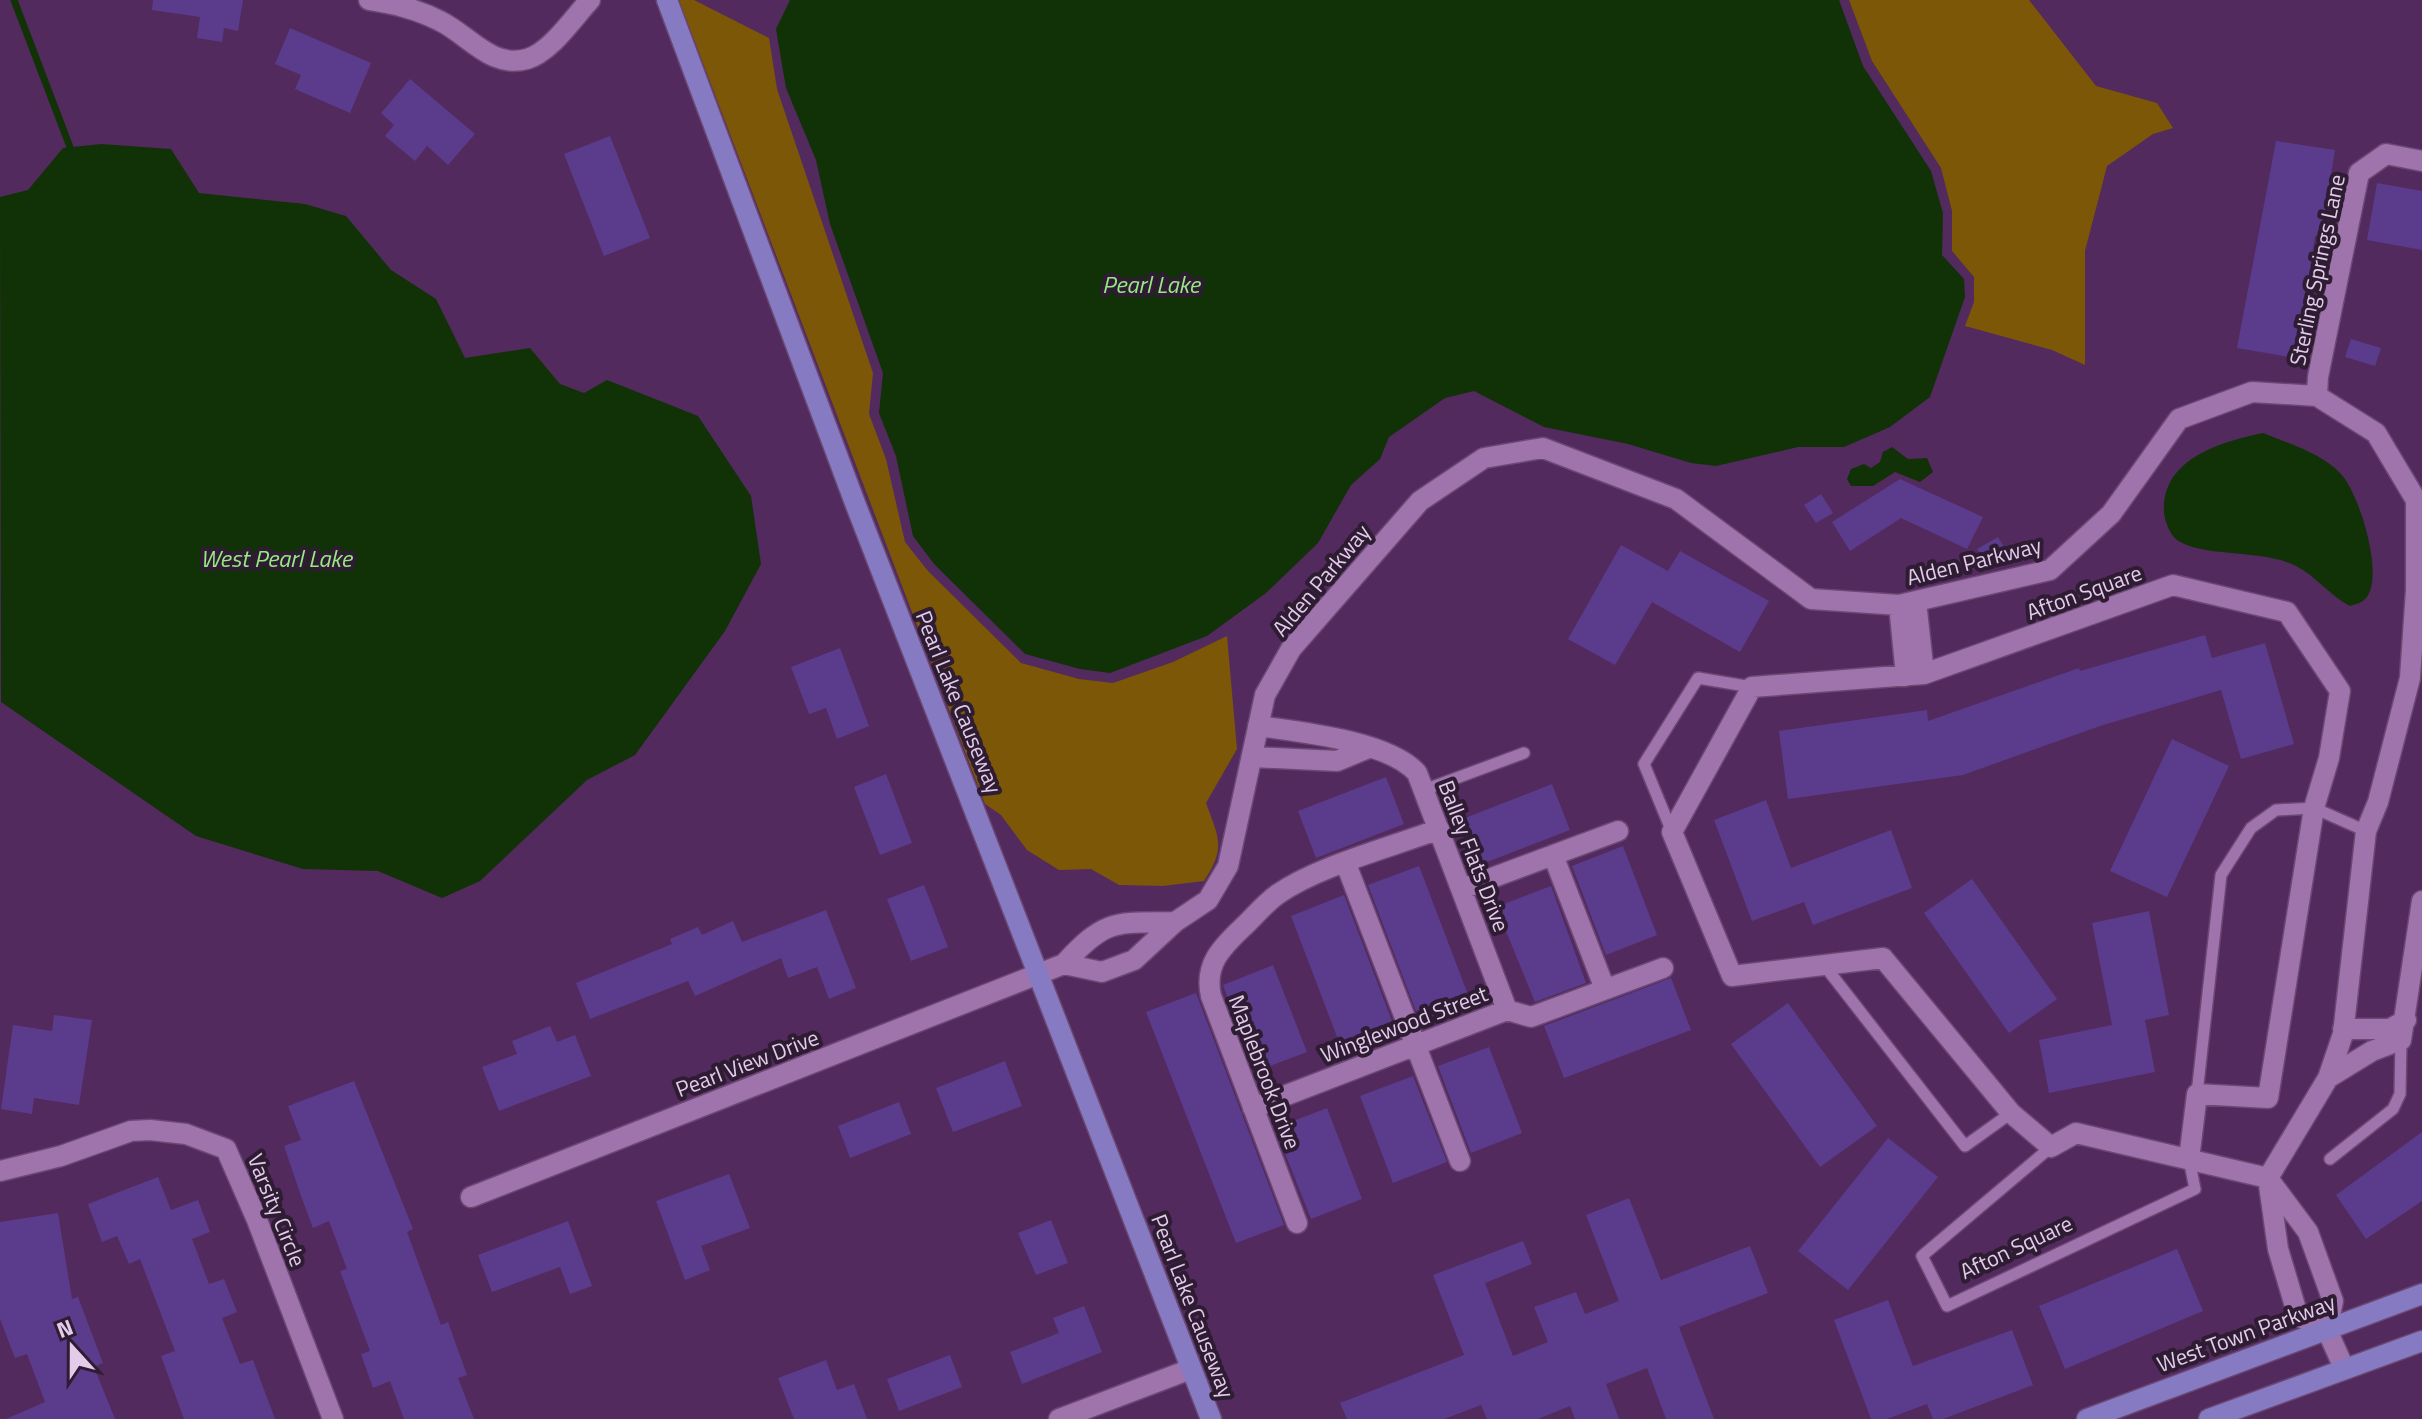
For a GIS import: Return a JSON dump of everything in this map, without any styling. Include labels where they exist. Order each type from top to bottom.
[{"type":"street","points":[[369,0],[400,5],[443,22],[487,54],[506,60],[528,59],[542,50],[590,0]]},
{"type":"street","name":"Pearl Lake Causeway","points":[[667,0],[855,503],[1211,1419]]},
{"type":"street","name":"Sterling Springs Lane","points":[[2318,386],[2359,173],[2386,154],[2422,161]]},
{"type":"street","name":"Alden Parkway","points":[[1064,964],[1102,972],[1134,960],[1175,922],[1208,900],[1228,866],[1265,695],[1291,649],[1420,501],[1484,458],[1543,448],[1676,499],[1811,599],[1907,603],[2050,570],[2111,514],[2179,419],[2252,392],[2318,386],[2376,433],[2416,500],[2416,590],[2410,678],[2378,802],[2366,831],[2343,1029],[2328,1078],[2268,1178]]},
{"type":"street","name":"Afton Square","points":[[1752,687],[1915,675],[2173,585],[2287,612],[2340,691],[2329,758],[2314,808],[2268,1098],[2197,1094],[2189,1159]]},
{"type":"street","points":[[1907,603],[1915,675]]},
{"type":"street","points":[[1672,832],[1752,687]]},
{"type":"street","name":"Balley Flats Drive","points":[[1258,726],[1335,737],[1366,749],[1388,752],[1406,761],[1417,773],[1507,1010]]},
{"type":"street","points":[[1252,757],[1337,761],[1366,749]]},
{"type":"street","name":"Maplebrook Drive","points":[[1297,1223],[1211,996],[1208,982],[1211,964],[1222,947],[1278,894],[1439,829]]},
{"type":"street","points":[[1462,889],[1618,831]]},
{"type":"street","name":"Afton Square","points":[[1672,832],[1732,976],[1883,958],[2011,1113],[2051,1147],[2076,1133],[2268,1178]]},
{"type":"street","points":[[1553,855],[1605,989]]},
{"type":"street","points":[[1346,864],[1460,1161]]},
{"type":"street","points":[[2328,1078],[2403,1030],[2422,901]]},
{"type":"street","points":[[1040,974],[1064,964],[1091,933],[1121,923],[1175,922]]},
{"type":"street","name":"Winglewood Street","points":[[1253,1108],[1507,1010],[1531,1017],[1663,968]]},
{"type":"street","name":"Pearl View Drive","points":[[471,1197],[1040,974]]},
{"type":"street","points":[[2343,1029],[2403,1030]]},
{"type":"street","name":"Varsity Circle","points":[[0,1171],[61,1156],[141,1130],[186,1134],[226,1149],[257,1220],[333,1419]]},
{"type":"street","points":[[2268,1178],[2278,1249],[2298,1316],[2327,1330]]},
{"type":"street","points":[[2268,1178],[2308,1232],[2333,1301],[2327,1330],[2344,1368]]},
{"type":"street","name":"West Town Parkway","points":[[2087,1419],[2422,1294]]},
{"type":"street","points":[[2209,1419],[2422,1341]]},
{"type":"street","points":[[1059,1419],[1191,1369]]},
{"type":"lane","name":"Afton Square","points":[[1672,832],[1644,764],[1698,678],[1752,687]]},
{"type":"lane","points":[[1424,790],[1524,753]]},
{"type":"lane","points":[[2314,808],[2366,831]]},
{"type":"lane","name":"Afton Square","points":[[2197,1094],[2221,875],[2251,828],[2266,814],[2314,808]]},
{"type":"lane","points":[[1824,965],[1965,1146],[2011,1113]]},
{"type":"lane","points":[[2330,1159],[2393,1109],[2400,1094],[2403,1030]]},
{"type":"lane","name":"Afton Square","points":[[2051,1147],[1922,1256],[1947,1306],[2195,1189],[2189,1159]]},
{"type":"shaded area","points":[[679,0],[694,0],[769,38],[777,89],[873,373],[869,414],[886,459],[905,542],[928,571],[1021,663],[1079,679],[1113,683],[1173,662],[1227,636],[1237,749],[1206,803],[1214,825],[1218,851],[1204,881],[1163,886],[1119,885],[1091,869],[1059,870],[1027,850],[1001,815],[985,804]]},
{"type":"shaded area","points":[[1849,0],[2029,0],[2096,86],[2157,103],[2173,128],[2153,134],[2107,166],[2085,251],[2085,365],[2052,350],[1965,326],[1974,302],[1974,277],[1952,251],[1952,211],[1941,168],[1872,61]]},
{"type":"water","name":"Pearl Lake","points":[[790,0],[1839,0],[1863,66],[1931,171],[1943,213],[1942,255],[1964,279],[1965,297],[1930,397],[1890,427],[1844,447],[1798,447],[1716,466],[1691,463],[1628,444],[1544,427],[1474,391],[1445,398],[1389,437],[1380,459],[1351,485],[1318,543],[1266,593],[1207,636],[1110,673],[1080,669],[1025,654],[934,564],[913,536],[896,456],[879,413],[883,373],[830,224],[816,160],[786,88],[776,29]]},
{"type":"water","name":"West Pearl Lake","points":[[101,144],[171,149],[199,193],[305,204],[346,216],[391,270],[436,299],[465,358],[530,348],[560,384],[584,393],[607,380],[698,416],[751,496],[761,564],[725,631],[635,755],[587,780],[480,881],[442,898],[378,871],[303,869],[196,836],[1,702],[0,197],[28,190],[63,148]]},
{"type":"water","points":[[2263,433],[2325,461],[2348,484],[2362,516],[2373,572],[2371,587],[2361,602],[2350,606],[2303,570],[2283,561],[2188,546],[2177,540],[2170,531],[2164,513],[2166,494],[2172,479],[2183,466],[2212,448]]},
{"type":"water","points":[[1892,447],[1908,459],[1927,458],[1933,472],[1920,482],[1895,472],[1873,486],[1851,486],[1847,479],[1851,469],[1864,464],[1871,468],[1880,462],[1883,452]]},
{"type":"building","points":[[153,0],[243,0],[238,31],[224,28],[222,42],[197,38],[200,17],[152,10]]},
{"type":"building","points":[[290,28],[371,63],[350,113],[295,89],[301,75],[275,64]]},
{"type":"building","points":[[410,79],[475,134],[448,165],[427,146],[415,161],[385,136],[394,125],[381,113]]},
{"type":"building","points":[[610,136],[650,238],[604,256],[564,154]]},
{"type":"building","points":[[2276,141],[2335,150],[2321,237],[2315,236],[2296,358],[2237,348]]},
{"type":"building","points":[[2377,183],[2422,191],[2422,250],[2367,240]]},
{"type":"building","points":[[2351,339],[2381,348],[2375,366],[2345,357]]},
{"type":"building","points":[[1900,479],[1983,517],[1967,549],[1901,518],[1850,551],[1832,522]]},
{"type":"building","points":[[1821,494],[1833,513],[1816,523],[1804,505]]},
{"type":"building","points":[[1998,537],[2010,557],[1989,569],[1977,549]]},
{"type":"building","points":[[1621,545],[1668,571],[1680,551],[1769,601],[1740,652],[1652,602],[1615,665],[1568,639]]},
{"type":"building","points":[[2205,635],[2212,658],[2265,643],[2294,744],[2241,759],[2221,690],[2100,726],[1963,775],[1788,799],[1779,731],[1927,710],[1928,721],[2079,668],[2080,671]]},
{"type":"building","points":[[840,648],[869,726],[837,739],[826,708],[809,714],[791,667]]},
{"type":"building","points":[[2172,739],[2229,766],[2167,897],[2110,871]]},
{"type":"building","points":[[886,774],[912,843],[880,855],[854,787]]},
{"type":"building","points":[[1386,777],[1404,824],[1316,858],[1298,811]]},
{"type":"building","points":[[1552,784],[1570,830],[1482,864],[1465,818]]},
{"type":"building","points":[[1766,800],[1791,868],[1891,830],[1912,888],[1813,925],[1804,902],[1752,921],[1714,820]]},
{"type":"building","points":[[1623,846],[1657,935],[1606,955],[1572,866]]},
{"type":"building","points":[[1419,866],[1467,992],[1416,1011],[1368,885]]},
{"type":"building","points":[[1972,879],[2057,999],[2009,1033],[1924,913]]},
{"type":"building","points":[[924,885],[948,947],[911,961],[887,899]]},
{"type":"building","points":[[1551,886],[1586,983],[1535,1002],[1496,907]]},
{"type":"building","points":[[1344,895],[1392,1021],[1339,1042],[1291,916]]},
{"type":"building","points":[[826,910],[856,988],[829,999],[817,967],[788,978],[781,958],[695,996],[688,981],[590,1019],[576,983],[672,944],[670,939],[698,927],[702,935],[733,921],[742,942]]},
{"type":"building","points":[[2149,911],[2169,1015],[2145,1020],[2155,1072],[2049,1093],[2039,1040],[2112,1025],[2092,923]]},
{"type":"building","points":[[1273,965],[1307,1052],[1254,1072],[1223,985]]},
{"type":"building","points":[[1671,978],[1691,1030],[1564,1078],[1544,1026]]},
{"type":"building","points":[[1196,993],[1284,1225],[1236,1243],[1146,1012]]},
{"type":"building","points":[[1788,1003],[1877,1126],[1820,1167],[1731,1044]]},
{"type":"building","points":[[54,1015],[92,1020],[79,1105],[34,1098],[32,1114],[1,1109],[13,1025],[52,1031]]},
{"type":"building","points":[[550,1026],[557,1042],[575,1035],[591,1076],[499,1111],[482,1067],[517,1054],[512,1041]]},
{"type":"building","points":[[1489,1047],[1522,1133],[1471,1153],[1438,1066]]},
{"type":"building","points":[[1005,1061],[1022,1106],[953,1132],[936,1088]]},
{"type":"building","points":[[1413,1076],[1447,1162],[1393,1183],[1360,1096]]},
{"type":"building","points":[[354,1081],[413,1229],[407,1232],[441,1325],[448,1322],[467,1375],[458,1378],[474,1419],[404,1419],[390,1381],[373,1388],[361,1354],[370,1351],[340,1271],[347,1269],[329,1221],[313,1228],[301,1196],[284,1146],[301,1140],[288,1106]]},
{"type":"building","points":[[899,1102],[911,1134],[850,1158],[838,1126]]},
{"type":"building","points":[[1327,1108],[1362,1199],[1311,1219],[1275,1128]]},
{"type":"building","points":[[2422,1132],[2422,1201],[2366,1239],[2336,1195]]},
{"type":"building","points":[[1888,1138],[1938,1177],[1848,1290],[1798,1251]]},
{"type":"building","points":[[729,1174],[750,1228],[701,1246],[710,1270],[685,1280],[656,1201]]},
{"type":"building","points":[[158,1177],[171,1210],[198,1200],[210,1232],[192,1239],[209,1284],[224,1279],[237,1312],[222,1318],[240,1364],[253,1360],[275,1419],[184,1419],[161,1356],[175,1351],[140,1259],[129,1264],[117,1236],[102,1242],[88,1204]]},
{"type":"building","points":[[1629,1198],[1661,1280],[1750,1246],[1768,1293],[1679,1327],[1714,1419],[1666,1419],[1647,1368],[1606,1384],[1619,1419],[1575,1419],[1570,1406],[1538,1419],[1487,1419],[1481,1405],[1444,1419],[1347,1419],[1340,1403],[1464,1355],[1433,1275],[1523,1241],[1532,1264],[1485,1283],[1513,1356],[1548,1342],[1534,1307],[1576,1292],[1585,1314],[1619,1301],[1586,1215]]},
{"type":"building","points":[[58,1213],[72,1299],[78,1297],[103,1363],[94,1367],[115,1419],[6,1419],[45,1402],[27,1354],[15,1358],[0,1319],[0,1222]]},
{"type":"building","points":[[1051,1220],[1068,1263],[1036,1275],[1018,1233]]},
{"type":"building","points":[[568,1221],[592,1286],[570,1294],[560,1267],[492,1292],[478,1255]]},
{"type":"building","points":[[2177,1249],[2203,1311],[2065,1369],[2039,1306]]},
{"type":"building","points":[[1888,1300],[1913,1366],[2012,1330],[2033,1385],[1943,1419],[1933,1419],[1927,1404],[1887,1419],[1871,1419],[1834,1320]]},
{"type":"building","points":[[1084,1306],[1102,1352],[1022,1384],[1010,1352],[1059,1333],[1053,1318]]},
{"type":"building","points":[[950,1355],[962,1387],[899,1411],[887,1379]]},
{"type":"building","points":[[826,1360],[837,1390],[854,1384],[867,1419],[794,1419],[778,1378]]},
{"type":"waterway","points":[[14,0],[70,147]]}]
